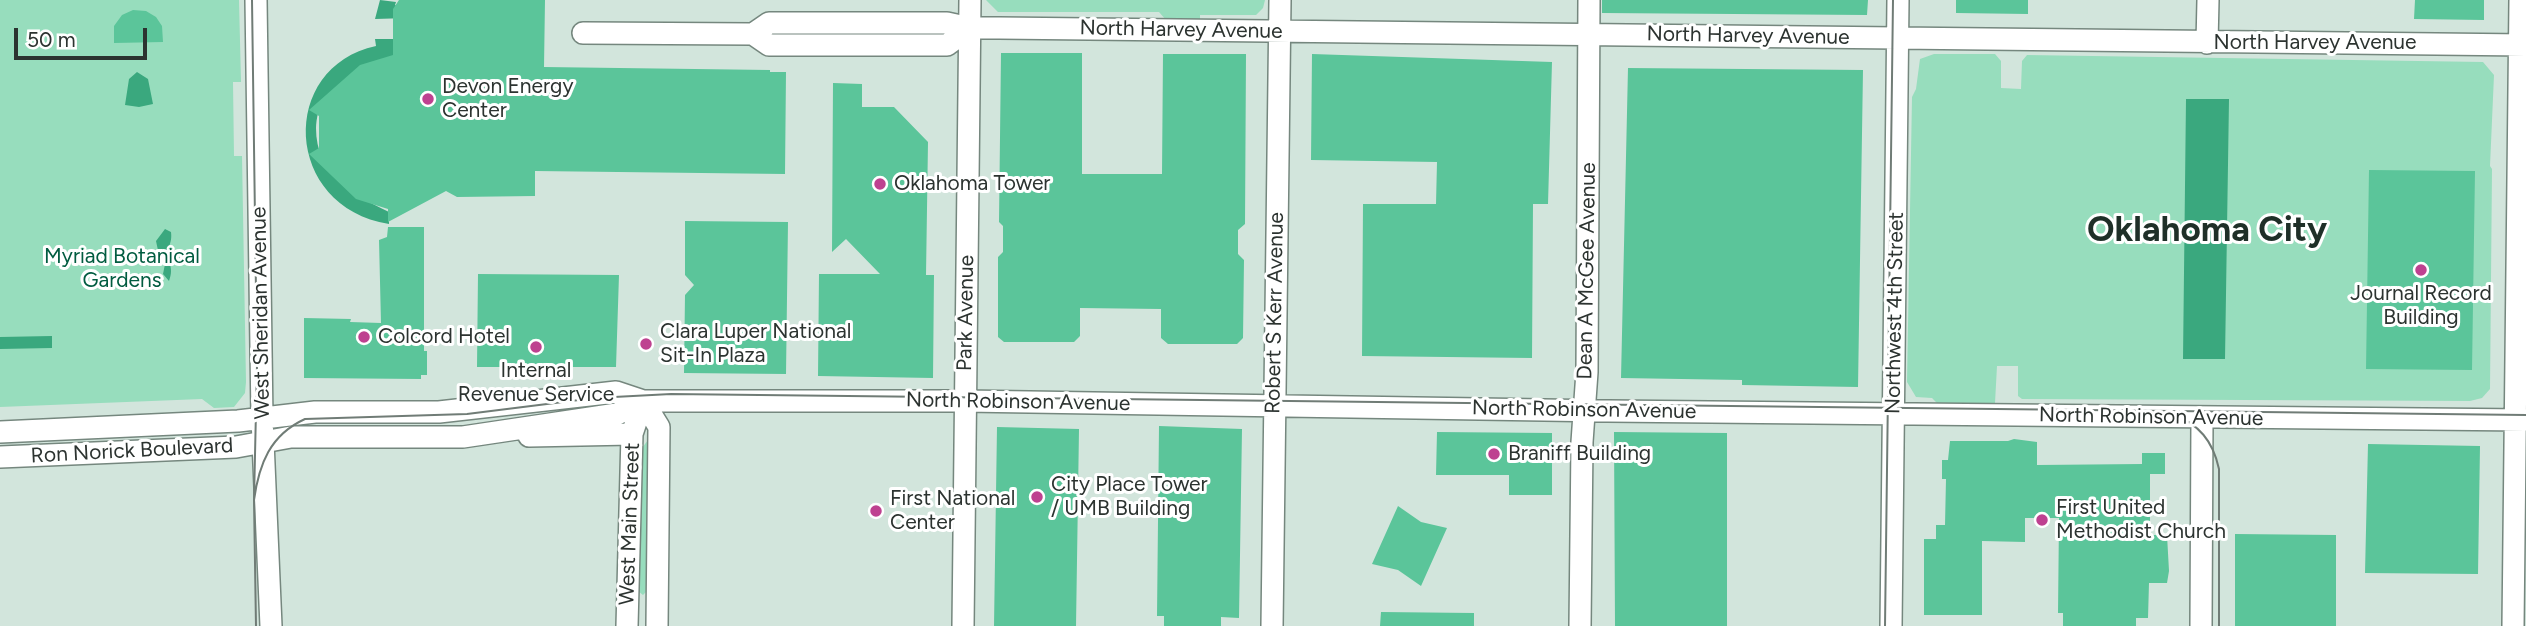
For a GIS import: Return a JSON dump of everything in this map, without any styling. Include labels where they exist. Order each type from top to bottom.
[{"type":"street","name":"West Sheridan Avenue","points":[[256,0],[262,418],[271,626]]},
{"type":"street","name":"Park Avenue","points":[[963,626],[970,0]]},
{"type":"street","name":"Robert S Kerr Avenue","points":[[1272,626],[1280,0]]},
{"type":"street","name":"Dean A McGee Avenue","points":[[1580,626],[1589,0]]},
{"type":"street","name":"Northwest 4th Street","points":[[1891,626],[1898,0]]},
{"type":"street","points":[[2207,43],[2208,0]]},
{"type":"street","points":[[2513,626],[2521,420],[2521,0]]},
{"type":"street","name":"North Harvey Avenue","points":[[583,33],[753,34],[769,23],[947,23],[970,28],[2523,45]]},
{"type":"street","name":"North Robinson Avenue","points":[[262,418],[314,412],[439,412],[617,392],[643,401],[965,401],[1584,411],[2521,420]]},
{"type":"street","name":"North Robinson Avenue","points":[[264,442],[291,437],[463,437],[617,414],[643,401]]},
{"type":"street","name":"West Main Street","points":[[627,626],[632,434],[643,401]]},
{"type":"street","name":"West Main Street","points":[[643,401],[659,427],[657,626]]},
{"type":"street","name":"Ron Norick Boulevard","points":[[0,432],[262,418]]},
{"type":"street","points":[[2201,626],[2203,418]]},
{"type":"street","points":[[463,437],[632,434]]},
{"type":"street","name":"Ron Norick Boulevard","points":[[0,457],[236,447],[264,442]]},
{"type":"street","points":[[628,603],[657,604]]},
{"type":"green space","name":"Myriad Botanical Gardens","points":[[0,0],[239,0],[241,82],[233,82],[234,156],[242,156],[246,382],[245,393],[234,407],[214,408],[202,399],[0,407]]},
{"type":"green space","points":[[986,0],[1265,0],[1263,8],[1256,15],[1200,15],[1200,20],[1166,20],[1159,12],[998,12]]},
{"type":"green space","points":[[1934,54],[1995,54],[2001,61],[2001,88],[2021,89],[2022,61],[2027,55],[2483,62],[2494,75],[2490,166],[2490,389],[2482,398],[2470,401],[2022,399],[2018,396],[2018,366],[1997,366],[1995,403],[1939,405],[1932,398],[1916,397],[1907,382],[1912,97],[1916,89],[1920,59]]},
{"type":"green space","points":[[648,440],[647,591],[643,595],[638,591],[639,452]]},
{"type":"shaded area","points":[[380,0],[396,2],[395,5],[410,13],[408,18],[375,19]]},
{"type":"shaded area","points":[[375,39],[408,39],[410,49],[325,98],[317,117],[316,128],[322,158],[329,170],[349,190],[389,212],[389,224],[354,212],[328,192],[312,166],[306,137],[309,107],[322,80],[344,59],[376,46]]},
{"type":"shaded area","points":[[137,72],[148,79],[153,104],[139,107],[125,105],[129,79]]},
{"type":"shaded area","points":[[2186,99],[2229,99],[2225,359],[2183,359]]},
{"type":"shaded area","points":[[165,229],[171,232],[169,281],[163,274],[165,264],[159,255],[156,241]]},
{"type":"shaded area","points":[[52,336],[52,348],[0,349],[0,337]]},
{"type":"building","points":[[399,0],[545,0],[544,67],[786,72],[785,174],[535,171],[535,196],[457,197],[446,191],[388,222],[388,209],[356,199],[309,154],[319,148],[319,116],[309,110],[360,65],[393,55],[393,9]]},
{"type":"building","points":[[1602,0],[1868,0],[1867,15],[1602,13]]},
{"type":"building","points":[[1956,0],[2028,0],[2028,14],[1956,13]]},
{"type":"building","points":[[2415,0],[2484,0],[2484,20],[2414,19]]},
{"type":"building","points":[[133,10],[146,11],[156,17],[162,26],[163,42],[114,43],[114,26],[122,15]]},
{"type":"building","points":[[1001,53],[1082,53],[1082,174],[1162,174],[1163,54],[1246,54],[1245,224],[1238,230],[1238,254],[1244,260],[1243,338],[1237,344],[1168,344],[1161,338],[1161,309],[1080,308],[1080,336],[1074,342],[1004,342],[998,337],[998,257],[1003,252],[1003,226],[999,222]]},
{"type":"building","points":[[1312,54],[1552,62],[1548,204],[1533,204],[1532,358],[1362,356],[1363,204],[1436,204],[1437,162],[1311,160]]},
{"type":"building","points":[[1628,68],[1863,70],[1858,387],[1742,385],[1742,380],[1621,378]]},
{"type":"building","points":[[833,83],[862,84],[862,107],[894,107],[928,142],[926,275],[934,275],[933,378],[818,376],[819,274],[880,274],[846,239],[832,252]]},
{"type":"building","name":"Journal Record Building","points":[[2369,170],[2475,171],[2472,370],[2366,369]]},
{"type":"building","points":[[685,221],[788,222],[786,374],[684,373],[685,295],[694,285],[685,275]]},
{"type":"building","name":"Colcord Hotel","points":[[388,227],[424,227],[424,351],[427,351],[427,375],[421,375],[421,379],[304,378],[304,318],[381,323],[379,240],[387,237]]},
{"type":"building","points":[[478,274],[619,275],[616,367],[477,367]]},
{"type":"building","points":[[1159,426],[1242,429],[1239,618],[1221,617],[1221,626],[1164,626],[1164,616],[1157,616]]},
{"type":"building","name":"City Place Tower / UMB Building","points":[[997,427],[1079,429],[1076,626],[994,626]]},
{"type":"building","name":"Braniff Building","points":[[1437,432],[1552,433],[1552,495],[1509,495],[1509,475],[1436,475]]},
{"type":"building","points":[[1614,432],[1727,433],[1727,626],[1615,626]]},
{"type":"building","points":[[2014,439],[2037,442],[2037,465],[2142,464],[2142,453],[2165,453],[2165,474],[2150,474],[2150,535],[2167,535],[2169,571],[2167,583],[2149,583],[2148,618],[2136,618],[2136,626],[2063,626],[2063,613],[2058,613],[2059,518],[2025,518],[2025,542],[1982,541],[1982,615],[1924,615],[1924,539],[1936,539],[1936,525],[1945,525],[1946,479],[1942,479],[1942,460],[1948,460],[1950,441]]},
{"type":"building","points":[[2368,444],[2480,446],[2478,574],[2365,573]]},
{"type":"building","points":[[1398,506],[1421,522],[1447,528],[1421,586],[1398,570],[1372,564]]},
{"type":"building","points":[[2235,534],[2336,535],[2336,626],[2235,626]]},
{"type":"building","points":[[1381,612],[1474,613],[1474,626],[1380,626]]},
{"type":"tram line","points":[[252,0],[257,365],[254,500],[256,626]]},
{"type":"tram line","points":[[1885,626],[1893,0]]},
{"type":"tram line","points":[[254,500],[259,474],[268,452],[283,433],[305,419],[467,414],[595,398],[671,394],[2526,415]]},
{"type":"tram line","points":[[2172,414],[2197,428],[2209,442],[2219,469],[2219,626]]},
{"type":"place","name":"Devon Energy Center","points":[[428,99]]},
{"type":"place","name":"Oklahoma Tower","points":[[880,184]]},
{"type":"place","name":"Journal Record Building","points":[[2421,270]]},
{"type":"place","name":"Colcord Hotel","points":[[364,337]]},
{"type":"place","name":"Clara Luper National Sit-In Plaza","points":[[646,344]]},
{"type":"place","name":"Internal Revenue Service","points":[[536,347]]},
{"type":"place","name":"Braniff Building","points":[[1494,454]]},
{"type":"place","name":"City Place Tower / UMB Building","points":[[1037,497]]},
{"type":"place","name":"First National Center","points":[[876,511]]},
{"type":"place","name":"First United Methodist Church","points":[[2042,520]]},
{"type":"district","name":"Oklahoma City","points":[[2207,231]]}]
